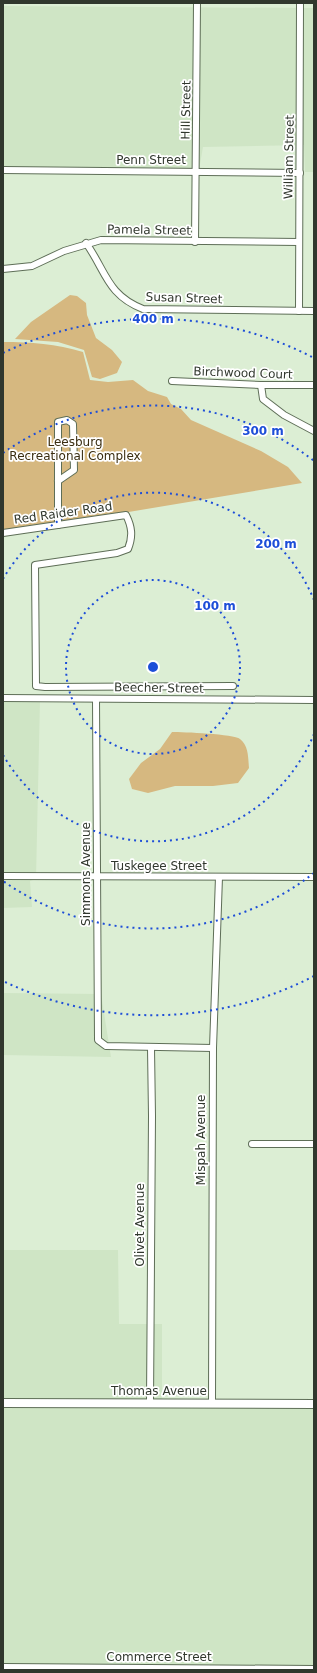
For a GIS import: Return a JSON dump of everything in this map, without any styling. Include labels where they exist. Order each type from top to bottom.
[{"type":"street","name":"Hill Street","points":[[195,242],[197,3]]},
{"type":"street","name":"William Street","points":[[299,311],[300,3]]},
{"type":"street","name":"Penn Street","points":[[3,170],[300,173]]},
{"type":"street","name":"Pamela Street","points":[[3,269],[32,266],[64,251],[86,243],[101,240],[299,242]]},
{"type":"street","name":"Susan Street","points":[[86,243],[112,288],[126,301],[143,309],[314,311]]},
{"type":"street","name":"Birchwood Court","points":[[172,382],[262,386],[314,385]]},
{"type":"street","points":[[262,386],[263,399],[284,415],[314,430]]},
{"type":"street","points":[[58,481],[74,470],[73,424],[67,420],[58,422],[58,481],[58,525]]},
{"type":"street","name":"Red Raider Road","points":[[3,533],[126,515],[131,526],[132,540],[128,549],[35,565],[36,686],[234,686]]},
{"type":"street","name":"Beecher Street","points":[[3,698],[314,700]]},
{"type":"street","name":"Simmons Avenue","points":[[96,699],[97,1037],[100,1043],[104,1046],[151,1048]]},
{"type":"street","name":"Tuskegee Street","points":[[3,876],[314,877]]},
{"type":"street","name":"Mispah Avenue","points":[[212,1404],[213,1048],[219,877]]},
{"type":"street","points":[[151,1048],[213,1048]]},
{"type":"street","name":"Olivet Avenue","points":[[150,1403],[151,1048]]},
{"type":"street","points":[[252,1144],[314,1144]]},
{"type":"street","name":"Thomas Avenue","points":[[3,1402],[314,1404]]},
{"type":"street","name":"Commerce Street","points":[[3,1667],[314,1669]]},
{"type":"shaded area","points":[[3,6],[314,8],[314,172],[305,172],[304,145],[203,147],[199,170],[3,172]]},
{"type":"shaded area","points":[[3,700],[40,700],[36,879],[30,881],[32,907],[3,908]]},
{"type":"shaded area","points":[[3,993],[101,994],[111,1057],[3,1055]]},
{"type":"shaded area","points":[[3,1250],[118,1250],[119,1324],[162,1324],[162,1400],[3,1400]]},
{"type":"shaded area","points":[[3,1405],[314,1407],[314,1670],[3,1670]]},
{"type":"green space","points":[[70,295],[77,296],[86,303],[87,315],[96,338],[112,350],[122,362],[117,373],[100,379],[92,377],[84,350],[58,342],[15,339],[31,322]]},
{"type":"green space","name":"Leesburg Recreational Complex","points":[[3,342],[43,344],[83,352],[90,380],[108,382],[133,380],[148,391],[167,397],[171,404],[181,409],[191,420],[261,451],[288,467],[302,483],[3,533]]},
{"type":"green space","points":[[172,732],[236,737],[243,742],[247,749],[249,768],[238,783],[213,786],[175,786],[148,793],[132,789],[129,779],[141,763],[160,749]]}]
